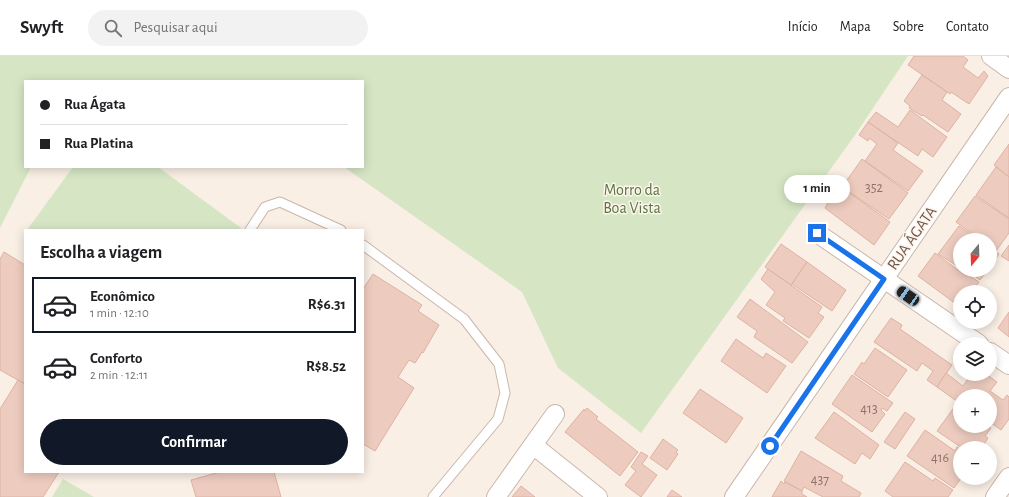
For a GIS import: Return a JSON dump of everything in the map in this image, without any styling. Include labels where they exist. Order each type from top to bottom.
[{"type":"street","points":[[991,56],[1009,69]]},
{"type":"street","name":"RUA ÁGATA","points":[[734,497],[1009,97]]},
{"type":"street","points":[[817,233],[969,337]]},
{"type":"street","points":[[997,357],[1009,365]]},
{"type":"street","points":[[496,497],[555,414]]},
{"type":"street","points":[[533,445],[598,497]]},
{"type":"street","points":[[995,497],[1009,477]]},
{"type":"lane","points":[[251,229],[265,207],[280,202],[339,229]]},
{"type":"lane","points":[[364,246],[464,319],[499,364],[505,393],[498,419],[433,497]]},
{"type":"green space","name":"Morro da Boa Vista","points":[[0,56],[908,56],[855,135],[641,433],[558,368],[522,292],[345,168],[364,168],[364,80],[24,80],[24,168],[30,168],[0,228]]},
{"type":"green space","points":[[72,168],[159,168],[241,228],[240,229],[28,229]]},
{"type":"green space","points":[[63,479],[94,497],[52,497]]},
{"type":"building","points":[[914,56],[963,56],[968,60],[963,67],[978,78],[984,71],[988,76],[969,104],[951,92],[950,94],[908,65]]},
{"type":"building","points":[[922,75],[947,92],[942,100],[961,114],[948,132],[923,115],[922,116],[909,108],[910,106],[904,101]]},
{"type":"building","points":[[910,110],[947,137],[933,157],[922,149],[918,156],[868,122],[876,112],[898,127]]},
{"type":"building","points":[[868,122],[898,143],[893,150],[923,171],[908,191],[865,161],[877,144],[869,138],[868,141],[859,135]]},
{"type":"building","points":[[1009,144],[1009,177],[994,165]]},
{"type":"building","points":[[862,159],[908,193],[889,219],[842,187]]},
{"type":"building","points":[[996,167],[1009,177],[1009,218],[976,195]]},
{"type":"building","points":[[829,178],[890,222],[874,245],[825,208],[833,194],[823,187]]},
{"type":"building","points":[[975,196],[1009,219],[1009,233],[997,250],[997,233],[971,233],[956,222]]},
{"type":"building","points":[[959,226],[969,233],[954,233]]},
{"type":"building","points":[[953,234],[953,263],[938,254]]},
{"type":"building","points":[[781,244],[807,262],[791,285],[765,267]]},
{"type":"building","points":[[1009,245],[1009,261],[1001,256]]},
{"type":"building","points":[[4,252],[24,264],[24,383],[0,370],[0,259]]},
{"type":"building","points":[[935,253],[953,266],[953,277],[971,277],[979,282],[977,285],[953,285],[953,302],[918,276]]},
{"type":"building","points":[[807,262],[846,290],[832,311],[792,284]]},
{"type":"building","points":[[768,269],[822,307],[818,313],[824,317],[809,338],[783,321],[785,318],[766,305],[775,292],[761,279]]},
{"type":"building","points":[[373,274],[422,305],[418,311],[439,325],[423,353],[422,352],[415,363],[409,360],[398,377],[414,388],[375,451],[364,445],[364,288]]},
{"type":"building","points":[[750,299],[808,342],[792,363],[754,337],[757,331],[737,317]]},
{"type":"building","points":[[1009,312],[1009,337],[998,328]]},
{"type":"building","points":[[891,318],[902,325],[900,329],[952,365],[937,387],[927,380],[933,371],[922,363],[917,371],[874,342]]},
{"type":"building","points":[[736,339],[763,358],[766,353],[786,366],[767,393],[721,361]]},
{"type":"building","points":[[875,348],[907,370],[888,397],[854,374],[862,362],[864,364]]},
{"type":"building","points":[[946,373],[953,378],[953,381],[956,381],[963,386],[966,381],[997,382],[992,389],[953,389],[953,398],[937,387]]},
{"type":"building","points":[[852,375],[893,403],[887,411],[882,408],[881,410],[885,414],[872,432],[832,404]]},
{"type":"building","points":[[18,380],[24,383],[24,473],[58,473],[43,497],[0,497],[0,409]]},
{"type":"building","points":[[700,389],[743,418],[726,443],[683,413]]},
{"type":"building","points":[[1007,395],[1009,397],[1009,419],[1001,430],[997,427],[997,396],[1003,400]]},
{"type":"building","points":[[587,408],[598,417],[596,419],[638,452],[620,476],[565,432],[584,409],[585,411]]},
{"type":"building","points":[[953,409],[953,433],[987,433],[985,436],[988,438],[986,441],[953,442],[937,431]]},
{"type":"building","points":[[834,412],[879,445],[870,459],[862,453],[855,464],[815,438]]},
{"type":"building","points":[[905,412],[915,419],[895,449],[884,442]]},
{"type":"building","points":[[925,430],[953,450],[953,485],[956,485],[954,488],[907,456]]},
{"type":"building","points":[[663,439],[678,450],[676,452],[678,454],[667,470],[650,458]]},
{"type":"building","points":[[801,451],[843,476],[841,481],[861,493],[859,497],[823,497],[804,487],[802,491],[784,481]]},
{"type":"building","points":[[641,452],[648,456],[642,464],[657,475],[641,497],[625,485],[636,471],[631,467]]},
{"type":"building","points":[[905,462],[933,481],[935,478],[953,490],[948,497],[893,497],[885,491]]},
{"type":"building","points":[[216,473],[274,473],[281,497],[196,497],[191,480]]},
{"type":"building","points":[[781,481],[784,484],[785,482],[802,491],[802,494],[807,497],[772,497]]},
{"type":"building","points":[[521,486],[535,497],[512,497]]},
{"type":"building","points":[[672,490],[682,497],[667,497]]},
{"type":"route","points":[[770,446],[884,279],[817,233]]}]
